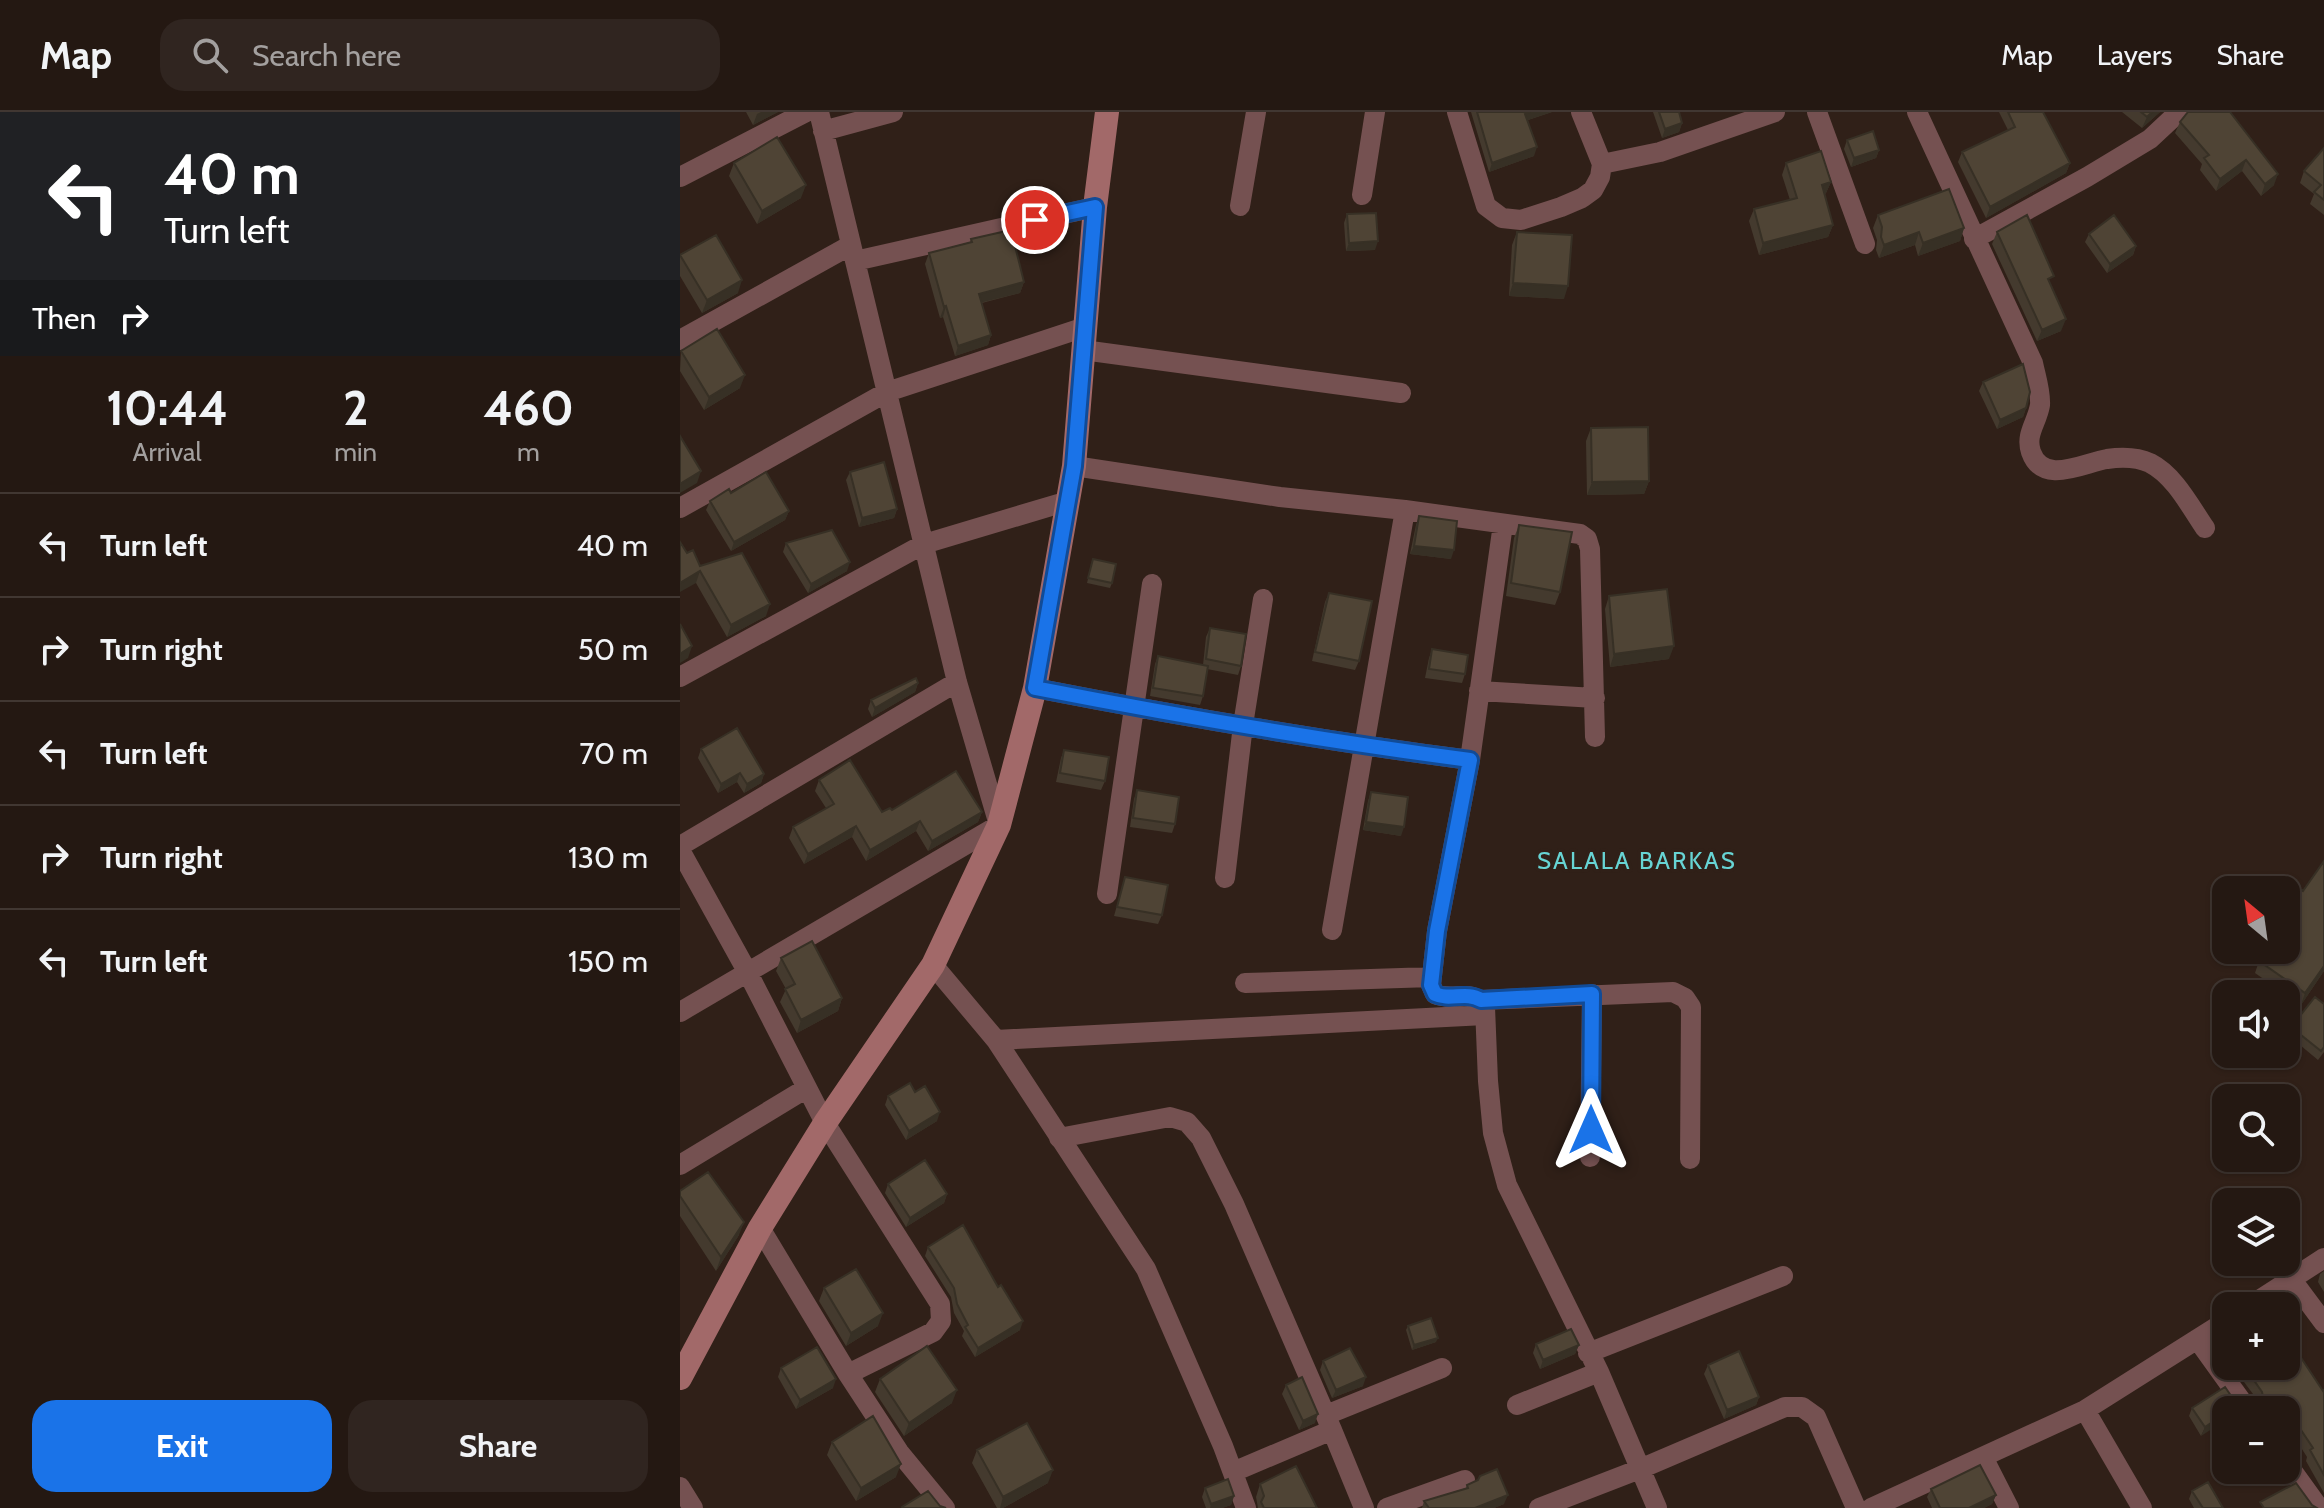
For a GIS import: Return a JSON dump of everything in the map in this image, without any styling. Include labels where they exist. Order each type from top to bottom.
[{"type":"street","points":[[683,169],[806,112]]},
{"type":"street","points":[[893,112],[821,122],[957,682],[999,825]]},
{"type":"street","points":[[680,1378],[760,1228],[825,1123],[933,965],[999,825],[1035,688],[1074,466],[1095,207],[1107,112]]},
{"type":"street","points":[[1240,206],[1256,112]]},
{"type":"street","points":[[1362,195],[1375,112]]},
{"type":"street","points":[[1457,112],[1486,206],[1502,218],[1521,220],[1561,207],[1593,190],[1602,164],[1581,112]]},
{"type":"street","points":[[1602,164],[1660,152],[1775,112]]},
{"type":"street","points":[[1817,112],[1865,244]]},
{"type":"street","points":[[1917,112],[2033,363],[2040,396],[2039,409],[2029,432],[2033,456],[2041,467],[2049,470],[2124,457],[2153,464],[2182,495],[2205,528]]},
{"type":"street","points":[[1974,239],[2150,139],[2179,112]]},
{"type":"street","points":[[680,340],[853,253],[1095,207]]},
{"type":"street","points":[[680,508],[887,392],[1084,338],[1401,393]]},
{"type":"street","points":[[1074,466],[1280,497],[1580,534],[1587,539],[1590,549],[1595,737]]},
{"type":"street","points":[[680,677],[924,544],[1068,501]]},
{"type":"street","points":[[1332,930],[1405,510]]},
{"type":"street","points":[[1503,524],[1470,760],[1437,931],[1431,985],[1435,994],[1442,997],[1473,995],[1483,1007],[1493,1133],[1507,1185],[1599,1372],[1657,1508]]},
{"type":"street","points":[[1107,894],[1152,584]]},
{"type":"street","points":[[1225,878],[1243,725],[1263,599]]},
{"type":"street","points":[[848,1374],[933,1332],[941,1321],[940,1304],[825,1123],[680,848],[957,682]]},
{"type":"street","points":[[1035,688],[1364,746],[1470,760]]},
{"type":"street","points":[[1479,691],[1595,698]]},
{"type":"street","points":[[680,1012],[999,825]]},
{"type":"street","points":[[933,965],[996,1040],[1146,1269],[1246,1508]]},
{"type":"street","points":[[1245,983],[1432,977]]},
{"type":"street","points":[[996,1040],[1483,1007],[1592,994],[1673,992],[1685,998],[1691,1007],[1690,1159]]},
{"type":"street","points":[[1590,1157],[1592,994]]},
{"type":"street","points":[[680,1165],[807,1088]]},
{"type":"street","points":[[1059,1138],[1170,1117],[1187,1122],[1201,1138],[1234,1204],[1364,1508]]},
{"type":"street","points":[[760,1228],[899,1452],[945,1508]]},
{"type":"street","points":[[2273,1292],[2324,1258]]},
{"type":"street","points":[[1588,1353],[1783,1276]]},
{"type":"street","points":[[2292,1280],[2324,1323]]},
{"type":"street","points":[[1871,1508],[1906,1501],[1983,1457],[2085,1410],[2212,1330]]},
{"type":"street","points":[[2197,1339],[2238,1396]]},
{"type":"street","points":[[1233,1472],[1442,1368]]},
{"type":"street","points":[[1517,1405],[1599,1372]]},
{"type":"street","points":[[1539,1508],[1785,1407],[1802,1407],[1816,1417],[1856,1508]]},
{"type":"street","points":[[2085,1410],[2142,1508]]},
{"type":"street","points":[[1983,1457],[2009,1508]]},
{"type":"street","points":[[1387,1508],[1465,1480]]},
{"type":"street","points":[[2300,1482],[2319,1508]]},
{"type":"street","points":[[680,1487],[693,1508]]},
{"type":"building","points":[[1477,112],[1530,112],[1525,114],[1537,147],[1492,163]]},
{"type":"building","points":[[1659,112],[1679,112],[1682,123],[1665,129]]},
{"type":"building","points":[[2008,112],[2043,112],[2070,163],[1990,207],[1962,152],[2015,127]]},
{"type":"building","points":[[2188,112],[2230,112],[2278,174],[2265,184],[2246,160],[2220,179],[2204,158],[2209,155],[2180,122]]},
{"type":"building","points":[[1873,131],[1879,150],[1854,158],[1847,140]]},
{"type":"building","points":[[777,137],[806,185],[762,211],[734,163]]},
{"type":"building","points":[[2324,148],[2324,200],[2314,192],[2321,185],[2304,171]]},
{"type":"building","points":[[1821,151],[1831,182],[1822,185],[1833,225],[1763,243],[1754,209],[1797,198],[1786,163]]},
{"type":"building","points":[[1949,189],[1964,228],[1923,243],[1919,232],[1884,245],[1878,215]]},
{"type":"building","points":[[1376,213],[1378,241],[1349,243],[1347,214]]},
{"type":"building","points":[[2027,215],[2054,276],[2048,279],[2066,319],[2042,330],[1997,232]]},
{"type":"building","points":[[2114,215],[2136,246],[2110,264],[2089,234]]},
{"type":"building","points":[[1011,230],[1024,282],[979,294],[991,335],[958,346],[929,253]]},
{"type":"building","points":[[1517,232],[1572,235],[1568,286],[1513,283]]},
{"type":"building","points":[[716,235],[742,280],[707,300],[680,255]]},
{"type":"building","points":[[717,329],[745,375],[709,397],[681,351]]},
{"type":"building","points":[[2023,364],[2030,392],[2026,408],[2000,420],[1983,382]]},
{"type":"building","points":[[1648,427],[1649,481],[1592,482],[1591,428]]},
{"type":"building","points":[[680,436],[701,471],[680,484]]},
{"type":"building","points":[[884,462],[897,509],[862,518],[850,472]]},
{"type":"building","points":[[766,472],[789,511],[734,542],[710,501],[729,489],[731,493]]},
{"type":"building","points":[[1419,516],[1457,521],[1454,550],[1414,546]]},
{"type":"building","points":[[1519,525],[1572,532],[1560,592],[1511,583]]},
{"type":"building","points":[[832,530],[850,562],[811,584],[786,543]]},
{"type":"building","points":[[680,542],[687,553],[693,550],[700,566],[742,553],[770,604],[731,625],[700,571],[680,583]]},
{"type":"building","points":[[1093,559],[1116,564],[1112,583],[1088,578]]},
{"type":"building","points":[[1667,589],[1674,646],[1614,654],[1609,596]]},
{"type":"building","points":[[1329,593],[1372,601],[1359,661],[1315,652]]},
{"type":"building","points":[[680,624],[692,646],[680,654]]},
{"type":"building","points":[[1210,628],[1246,634],[1241,666],[1206,659]]},
{"type":"building","points":[[1432,649],[1468,655],[1465,674],[1429,669]]},
{"type":"building","points":[[1158,656],[1208,666],[1203,696],[1153,688]]},
{"type":"building","points":[[916,678],[918,683],[875,708],[871,700]]},
{"type":"building","points":[[737,728],[764,774],[747,784],[740,773],[721,784],[701,749]]},
{"type":"building","points":[[1064,750],[1109,757],[1105,781],[1060,773]]},
{"type":"building","points":[[850,760],[882,812],[892,810],[956,771],[982,812],[932,841],[920,821],[870,850],[856,826],[808,854],[793,827],[834,804],[819,780]]},
{"type":"building","points":[[1137,790],[1179,797],[1175,824],[1133,818]]},
{"type":"building","points":[[1371,792],[1408,797],[1404,827],[1366,822]]},
{"type":"building","points":[[2324,861],[2324,966],[2305,993],[2300,990],[2300,980],[2286,980],[2263,964],[2300,964],[2300,893]]},
{"type":"building","points":[[1125,877],[1168,885],[1162,915],[1117,907]]},
{"type":"building","points":[[812,941],[842,998],[801,1020],[785,989],[795,984],[781,958]]},
{"type":"building","points":[[2315,997],[2324,1004],[2324,1047],[2321,1051],[2300,1034],[2300,1016]]},
{"type":"building","points":[[910,1083],[915,1092],[925,1086],[940,1112],[909,1131],[888,1096]]},
{"type":"building","points":[[925,1160],[947,1194],[910,1218],[888,1184]]},
{"type":"building","points":[[708,1172],[744,1222],[721,1257],[680,1196],[680,1191]]},
{"type":"building","points":[[963,1225],[998,1287],[1001,1285],[1023,1321],[978,1348],[965,1327],[968,1325],[957,1304],[954,1288],[928,1247]]},
{"type":"building","points":[[856,1269],[883,1313],[851,1333],[824,1288]]},
{"type":"building","points":[[1431,1318],[1438,1338],[1414,1345],[1408,1326]]},
{"type":"building","points":[[1571,1329],[1579,1345],[1543,1360],[1536,1344]]},
{"type":"building","points":[[927,1346],[957,1390],[909,1423],[880,1379]]},
{"type":"building","points":[[817,1347],[836,1379],[800,1400],[781,1368]]},
{"type":"building","points":[[1350,1348],[1366,1377],[1336,1390],[1323,1361]]},
{"type":"building","points":[[1739,1351],[1759,1397],[1727,1410],[1708,1365]]},
{"type":"building","points":[[2300,1356],[2324,1390],[2324,1475],[2310,1450],[2313,1448],[2300,1428],[2300,1396],[2263,1396],[2254,1380],[2300,1380]]},
{"type":"building","points":[[1302,1377],[1318,1414],[1303,1421],[1286,1385]]},
{"type":"building","points":[[2225,1387],[2231,1396],[2212,1396],[2212,1422],[2205,1427],[2192,1408]]},
{"type":"building","points":[[873,1416],[901,1464],[861,1488],[832,1442]]},
{"type":"building","points":[[1027,1423],[1053,1470],[1003,1497],[977,1450]]},
{"type":"building","points":[[1980,1465],[1996,1495],[1969,1508],[1940,1508],[1931,1489]]},
{"type":"building","points":[[1296,1466],[1317,1508],[1264,1508],[1260,1484]]},
{"type":"building","points":[[1497,1469],[1508,1495],[1475,1508],[1429,1508],[1424,1501],[1468,1488],[1467,1485],[1480,1476]]},
{"type":"building","points":[[1228,1479],[1234,1496],[1211,1504],[1205,1488]]},
{"type":"building","points":[[2208,1482],[2223,1508],[2203,1508],[2192,1491]]},
{"type":"building","points":[[2297,1484],[2317,1508],[2264,1508],[2260,1502]]},
{"type":"building","points":[[928,1491],[940,1506],[946,1508],[902,1507]]},
{"type":"district","name":"SALALA BARKAS","points":[[1637,861]]},
{"type":"route","points":[[1035,220],[1095,207],[1074,466],[1035,688],[1364,746],[1470,760],[1437,931],[1431,985],[1435,994],[1442,997],[1473,995],[1481,1000],[1592,994],[1591,1130]]}]
